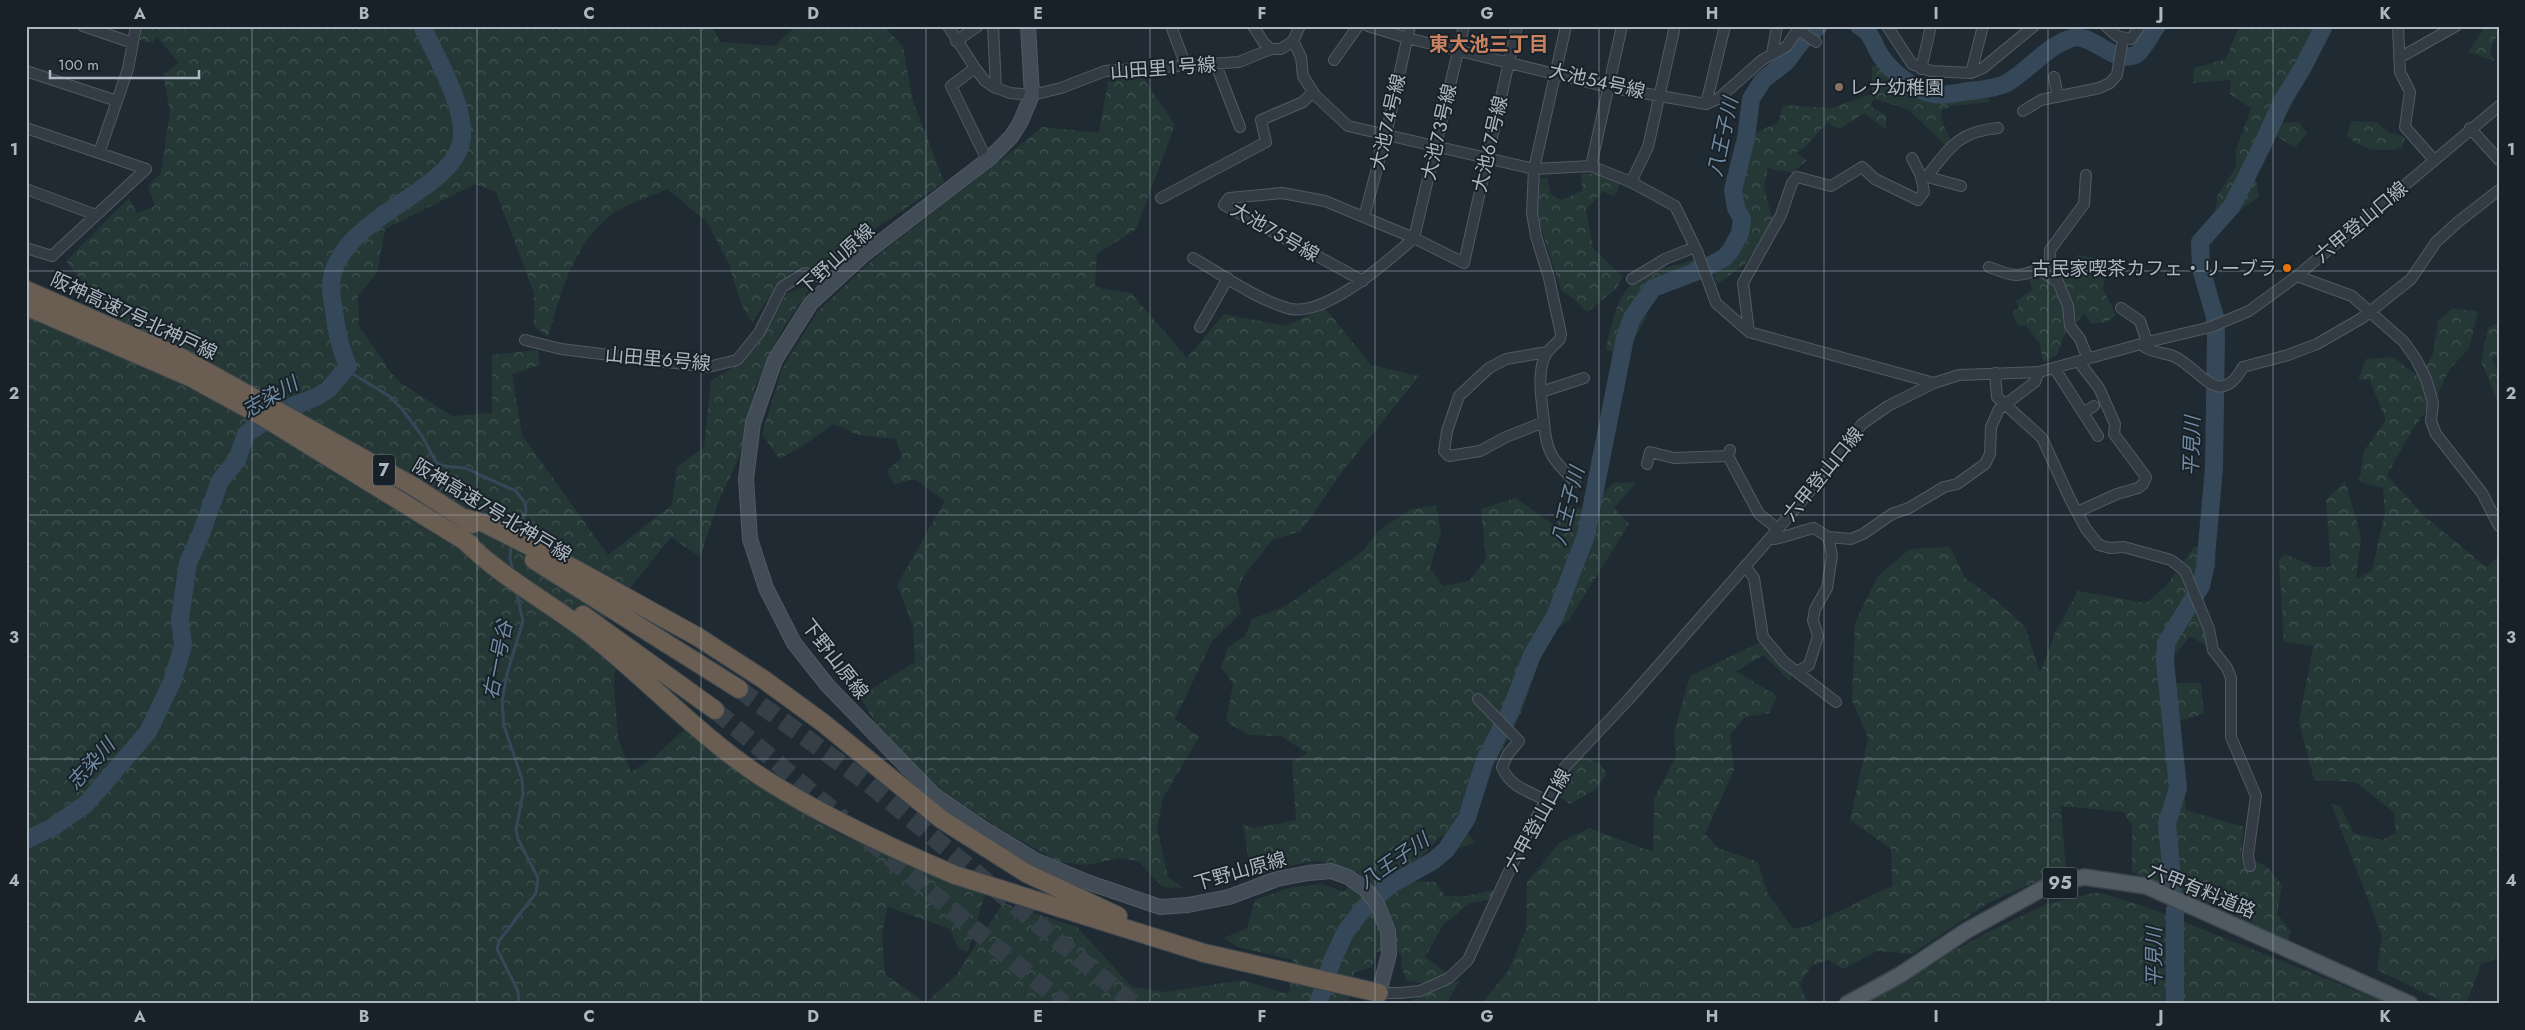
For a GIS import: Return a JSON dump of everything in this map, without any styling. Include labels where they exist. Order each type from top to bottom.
[{"type":"highway","name":"阪神高速7号北神戸線","points":[[26,290],[46,306],[192,378],[265,418],[462,538],[584,616],[687,688],[715,710]]},
{"type":"highway","name":"阪神高速7号北神戸線","points":[[26,306],[46,306],[184,359],[413,486],[705,666],[739,689]]},
{"type":"highway","points":[[463,518],[484,523],[575,570],[734,659],[822,722],[941,819],[1026,873],[1082,900],[1204,953]]},
{"type":"highway","points":[[462,538],[483,560],[588,633],[683,716],[760,775],[806,802],[916,858],[955,875],[1204,953],[1290,971],[1351,988],[1377,998]]},
{"type":"main road","name":"六甲有料道路","points":[[1852,1002],[1900,975],[1966,931],[2047,886],[2084,877],[2146,886],[2410,1004]]},
{"type":"street","points":[[83,26],[133,43]]},
{"type":"street","points":[[99,153],[128,68],[136,26]]},
{"type":"street","points":[[948,26],[974,68],[986,81],[996,88],[1010,93],[1032,95]]},
{"type":"street","points":[[956,41],[978,26]]},
{"type":"street","points":[[993,26],[996,88]]},
{"type":"street","name":"下野山原線","points":[[1028,26],[1032,95],[1020,123],[1011,137],[987,160],[862,256],[811,303],[776,360],[752,423],[746,479],[750,539],[766,588],[794,643],[828,686],[934,794],[984,829],[1035,860],[1123,896],[1160,907],[1188,905],[1228,897],[1277,879],[1308,873],[1331,871],[1348,877],[1365,889],[1377,904],[1388,931],[1389,954],[1377,998]]},
{"type":"street","points":[[1171,26],[1186,66]]},
{"type":"street","points":[[1253,26],[1271,49]]},
{"type":"street","points":[[1300,26],[1293,41],[1301,57],[1303,76],[1313,92],[1348,126],[1534,170],[1590,166],[1631,182],[1675,206],[1701,260],[1716,303],[1749,332],[1934,383]]},
{"type":"street","points":[[1334,60],[1358,26]]},
{"type":"street","name":"大池５４号線","points":[[1368,26],[1408,38],[1556,72],[1608,87],[1706,104]]},
{"type":"street","name":"大池７４号線","points":[[1364,217],[1386,135],[1410,26]]},
{"type":"street","name":"大池７３号線","points":[[1414,238],[1437,148],[1464,26]]},
{"type":"street","name":"大池６７号線","points":[[1464,263],[1517,26]]},
{"type":"street","points":[[1566,26],[1534,170],[1532,213],[1536,236],[1549,278],[1560,334],[1560,340],[1547,352],[1543,367],[1541,392],[1546,444],[1551,456],[1575,482]]},
{"type":"street","points":[[1590,166],[1622,26]]},
{"type":"street","points":[[1631,182],[1648,147],[1675,26]]},
{"type":"street","points":[[1706,104],[1725,26]]},
{"type":"street","points":[[1772,54],[1777,26]]},
{"type":"street","points":[[1887,26],[1912,64],[1921,69],[1971,73],[1983,68],[2034,26]]},
{"type":"street","points":[[1921,69],[1931,26]]},
{"type":"street","points":[[1971,73],[1983,26]]},
{"type":"street","points":[[2106,26],[2123,41]]},
{"type":"street","points":[[2123,41],[2131,39],[2140,26]]},
{"type":"street","points":[[2398,26],[2400,72],[2410,92],[2405,127],[2434,160]]},
{"type":"street","points":[[2399,58],[2456,26]]},
{"type":"street","points":[[1706,104],[1718,99],[1762,60],[1787,46],[1800,29],[1816,42]]},
{"type":"street","name":"山田里１号線","points":[[1032,95],[1061,88],[1105,71],[1239,62],[1271,49],[1280,49],[1293,41]]},
{"type":"street","points":[[2023,111],[2041,100],[2100,88],[2110,83],[2117,75],[2123,41]]},
{"type":"street","points":[[1216,65],[1240,128]]},
{"type":"street","points":[[974,68],[951,86],[987,160]]},
{"type":"street","points":[[26,71],[117,101]]},
{"type":"street","points":[[2054,77],[2058,96]]},
{"type":"street","points":[[1161,198],[1266,142],[1261,120],[1303,102],[1313,92]]},
{"type":"street","name":"六甲登山口線","points":[[1377,998],[1420,990],[1449,978],[1468,960],[1523,841],[1565,767],[1778,529],[1839,456],[1862,424],[1888,406],[1934,383],[1959,374],[2040,372],[2144,343],[2222,324],[2248,311],[2297,276],[2470,128],[2499,106]]},
{"type":"street","points":[[26,128],[146,169],[52,256],[26,248]]},
{"type":"street","points":[[1924,176],[1954,144],[1971,132],[1998,128]]},
{"type":"street","points":[[2470,128],[2499,160]]},
{"type":"street","points":[[1749,332],[1742,283],[1781,215],[1792,183],[1797,177],[1831,186],[1862,167],[1875,179],[1918,200],[1924,192],[1924,176],[1912,158]]},
{"type":"street","points":[[1924,176],[1961,186]]},
{"type":"street","points":[[2049,275],[2050,250],[2084,204],[2086,176]]},
{"type":"street","points":[[26,189],[96,215]]},
{"type":"street","points":[[2121,308],[2140,321],[2146,349],[2173,356],[2190,365],[2200,378],[2217,386],[2237,377],[2242,366],[2288,355],[2317,344],[2362,318],[2411,279],[2436,242],[2499,190]]},
{"type":"street","name":"大池７５号線","points":[[1363,281],[1224,205],[1229,198],[1282,193],[1325,201],[1414,238],[1464,263]]},
{"type":"street","points":[[1193,258],[1289,309],[1306,308],[1334,298],[1363,281],[1414,238]]},
{"type":"street","points":[[1632,279],[1665,259],[1695,247]]},
{"type":"street","points":[[1989,267],[2006,274],[2023,276],[2038,270],[2058,282],[2068,306],[2070,326],[2080,339],[2083,361],[2099,388],[2115,424],[2114,434],[2146,477],[2143,484],[2138,488],[2117,494],[2077,512]]},
{"type":"street","name":"山田里６号線","points":[[525,340],[561,349],[708,367],[737,360],[759,333],[782,287],[805,274],[835,281]]},
{"type":"street","points":[[2297,276],[2352,296],[2404,342],[2416,359],[2433,403],[2431,421],[2436,434],[2482,493],[2499,526]]},
{"type":"street","points":[[1200,327],[1228,278]]},
{"type":"street","points":[[1544,422],[1506,437],[1480,451],[1449,456],[1444,450],[1459,396],[1489,368],[1506,359],[1547,352]]},
{"type":"street","points":[[2054,369],[2098,436]]},
{"type":"street","points":[[1769,539],[1775,541],[1794,532],[1814,528],[1828,538],[1841,539],[1857,536],[1892,514],[1909,508],[1944,487],[1954,485],[1986,464],[1990,454],[1991,427],[2004,403],[2035,382],[2040,372]]},
{"type":"street","points":[[1995,373],[1997,397],[2042,438],[2086,529],[2099,545],[2110,548],[2124,546],[2171,560],[2185,571],[2209,629],[2214,650],[2227,668],[2231,678],[2231,736],[2256,796],[2248,850],[2250,866]]},
{"type":"street","points":[[1541,392],[1584,378]]},
{"type":"street","points":[[2083,413],[2094,406]]},
{"type":"street","points":[[1647,464],[1650,452],[1674,458],[1729,453],[1759,514],[1778,529]]},
{"type":"street","points":[[1798,671],[1809,665],[1818,636],[1814,620],[1815,609],[1827,588],[1832,556],[1828,538]]},
{"type":"street","points":[[1745,566],[1754,578],[1763,637],[1784,662],[1836,702]]},
{"type":"street","points":[[1478,699],[1519,741],[1508,754],[1502,767],[1505,776],[1519,788],[1546,800]]},
{"type":"green space","points":[[142,26],[711,26],[721,42],[775,46],[796,26],[884,26],[903,47],[913,101],[944,182],[872,231],[834,267],[819,272],[794,270],[766,302],[752,322],[741,304],[729,264],[707,222],[667,189],[620,209],[600,225],[589,238],[579,253],[564,285],[548,337],[534,326],[534,293],[496,192],[475,184],[385,229],[377,273],[358,295],[359,326],[392,374],[402,384],[452,416],[492,413],[492,355],[538,350],[540,365],[512,374],[522,435],[608,555],[672,505],[677,467],[704,447],[711,381],[740,363],[769,323],[787,293],[812,285],[782,330],[755,387],[740,455],[718,503],[700,557],[671,537],[587,642],[615,668],[614,686],[618,738],[631,772],[653,758],[685,729],[739,772],[839,834],[985,895],[968,952],[958,948],[950,929],[888,907],[882,933],[885,974],[926,1003],[957,974],[1003,903],[1077,927],[1132,987],[1166,992],[1242,980],[1289,994],[1293,960],[1238,947],[1224,938],[1247,928],[1255,900],[1292,887],[1322,884],[1344,892],[1359,873],[1330,863],[1313,861],[1264,873],[1251,873],[1243,825],[1255,828],[1296,820],[1292,762],[1307,753],[1281,736],[1248,735],[1226,721],[1233,684],[1221,667],[1228,647],[1245,636],[1252,619],[1286,606],[1364,550],[1377,532],[1411,509],[1436,505],[1441,532],[1430,568],[1443,586],[1469,581],[1486,559],[1481,509],[1516,498],[1555,526],[1568,506],[1584,509],[1614,483],[1636,482],[1614,508],[1629,524],[1569,620],[1548,635],[1522,711],[1497,760],[1453,821],[1476,842],[1457,849],[1444,845],[1443,834],[1419,859],[1411,881],[1435,882],[1445,896],[1467,896],[1495,890],[1493,899],[1470,903],[1443,925],[1425,957],[1447,973],[1427,983],[1407,981],[1402,969],[1401,953],[1377,952],[1372,967],[1354,972],[1348,1004],[26,1004],[26,310],[106,345],[120,320],[105,310],[66,261],[129,198],[137,213],[155,206],[148,186],[161,173],[170,112],[163,74],[179,63],[157,37],[152,43],[140,40]]},
{"type":"green space","points":[[2239,26],[2324,26],[2301,86],[2282,123],[2299,122],[2307,133],[2295,148],[2275,135],[2255,175],[2259,197],[2214,227],[2217,196],[2236,167],[2236,150],[2251,108],[2230,94],[2231,80],[2193,83],[2194,68],[2226,59]]},
{"type":"green space","points":[[2486,26],[2499,26],[2490,52],[2495,61],[2468,52]]},
{"type":"green space","points":[[1882,62],[1898,78],[1927,97],[1987,93],[1989,102],[1951,106],[1941,111],[1943,124],[1952,143],[1945,145],[1908,109],[1874,99],[1870,106],[1886,115],[1886,130],[1865,113],[1839,129],[1827,123],[1804,148],[1796,153],[1807,160],[1793,173],[1768,168],[1764,188],[1773,222],[1745,264],[1716,285],[1713,268],[1737,250],[1732,226],[1737,191],[1752,134],[1778,123],[1783,105],[1831,108],[1872,94],[1872,67]]},
{"type":"green space","points":[[1141,75],[1175,125],[1136,229],[1097,254],[1095,287],[1131,293],[1187,358],[1224,314],[1286,326],[1325,308],[1371,365],[1419,376],[1342,472],[1301,531],[1272,540],[1243,577],[1237,592],[1241,613],[1212,641],[1175,719],[1199,737],[1163,798],[1157,828],[1168,877],[1183,888],[1163,887],[1138,861],[1120,858],[1087,865],[1058,862],[999,828],[937,788],[881,734],[860,696],[915,662],[913,626],[897,585],[945,501],[915,479],[894,484],[887,471],[902,457],[896,439],[858,435],[834,424],[801,447],[779,459],[762,434],[782,369],[818,311],[875,258],[1043,127],[1099,133],[1108,81]]},
{"type":"green space","points":[[2351,121],[2377,122],[2388,132],[2405,137],[2402,148],[2380,150],[2359,145],[2347,136]]},
{"type":"green space","points":[[1581,173],[1596,174],[1620,184],[1614,197],[1603,191],[1586,210],[1593,248],[1623,277],[1616,289],[1587,312],[1574,299],[1561,290],[1537,215],[1540,178],[1547,178],[1551,194],[1561,200],[1582,191]]},
{"type":"green space","points":[[2078,255],[2099,259],[2108,266],[2103,289],[2116,315],[2107,322],[2091,324],[2085,314],[2074,324],[2067,293],[2058,275]]},
{"type":"green space","points":[[1697,259],[1702,275],[1657,290],[1648,301],[1646,318],[1626,354],[1617,354],[1606,349],[1617,307],[1629,287],[1644,276],[1670,266]]},
{"type":"green space","points":[[2041,271],[2057,288],[2068,318],[2068,326],[2057,355],[2043,362],[2040,344],[2026,326],[2018,325],[2012,312],[2019,308],[2016,301],[2032,290],[2029,277]]},
{"type":"green space","points":[[2453,308],[2478,312],[2469,348],[2449,370],[2436,398],[2426,366],[2433,355],[2438,321]]},
{"type":"green space","points":[[2499,322],[2499,354],[2492,359],[2499,374],[2499,405],[2481,361],[2488,328]]},
{"type":"green space","points":[[2393,357],[2420,378],[2428,408],[2412,430],[2387,475],[2424,516],[2486,567],[2499,556],[2499,958],[2481,964],[2466,1004],[2449,1004],[2377,970],[2382,936],[2331,803],[2340,806],[2354,833],[2382,840],[2396,833],[2394,812],[2355,782],[2314,780],[2299,722],[2313,646],[2284,642],[2279,560],[2285,554],[2315,567],[2331,567],[2326,500],[2345,481],[2361,536],[2356,580],[2372,570],[2385,513],[2383,488],[2359,482],[2364,451],[2386,420],[2369,379],[2358,380],[2366,359]]},
{"type":"green space","points":[[2214,545],[2216,566],[2195,601],[2210,648],[2190,636],[2173,657],[2174,683],[2201,683],[2204,714],[2179,721],[2186,810],[2244,827],[2241,856],[2266,866],[2282,885],[2277,914],[2291,931],[2287,942],[2220,907],[2132,872],[2132,825],[2123,812],[2061,806],[2066,874],[2033,883],[1988,903],[1912,954],[1877,951],[1844,969],[1828,960],[1811,966],[1800,984],[1807,1002],[1804,1004],[1481,1004],[1508,971],[1526,930],[1527,882],[1559,843],[1589,828],[1653,852],[1654,798],[1676,757],[1674,732],[1690,676],[1763,641],[1792,676],[1790,682],[1764,655],[1736,671],[1777,696],[1769,713],[1745,717],[1730,735],[1734,770],[1705,834],[1718,848],[1758,862],[1767,892],[1793,929],[1808,926],[1892,886],[1891,849],[1850,820],[1868,738],[1852,700],[1855,623],[1878,576],[1910,549],[1950,547],[1965,578],[1997,601],[2025,627],[2040,673],[2056,631],[2078,591],[2146,603],[2167,585],[2194,547]]},
{"type":"green space","points":[[1580,756],[1599,763],[1607,773],[1596,789],[1570,804],[1557,795],[1565,775]]},
{"type":"green space","points":[[2098,892],[2144,906],[2389,1004],[1869,1004],[1918,970],[1994,929],[2047,904]]},
{"type":"green space","points":[[1460,980],[1446,1004],[1405,1004],[1406,1003]]},
{"type":"waterway","name":"志染川","points":[[26,840],[53,827],[86,804],[148,732],[172,682],[183,646],[180,619],[188,563],[201,534],[220,481],[237,460],[246,434],[282,410],[314,398],[328,390],[348,366],[337,332],[331,287],[333,273],[344,252],[360,233],[425,187],[443,171],[456,155],[462,136],[459,109],[448,80],[422,26]]},
{"type":"waterway","name":"八王子川","points":[[1318,1004],[1332,961],[1346,931],[1365,907],[1390,885],[1433,861],[1446,850],[1467,818],[1485,760],[1510,712],[1532,655],[1555,616],[1586,535],[1625,338],[1632,318],[1653,288],[1703,269],[1724,258],[1731,250],[1740,233],[1742,219],[1736,208],[1733,190],[1746,138],[1751,99],[1763,80],[1786,62],[1802,41],[1819,26]]},
{"type":"waterway","name":"八王子川","points":[[1859,26],[1867,32],[1885,62],[1896,73],[1928,93],[1941,95],[1997,87],[2007,83],[2052,48],[2069,39],[2086,39],[2111,53],[2128,57],[2137,54],[2142,49],[2157,26]]},
{"type":"waterway","name":"平見川","points":[[2173,891],[2167,823],[2178,788],[2165,661],[2166,643],[2201,586],[2205,568],[2214,468],[2215,317],[2201,269],[2200,242],[2232,206],[2282,101],[2302,69],[2324,26]]},
{"type":"waterway","name":"右一号谷","points":[[348,366],[353,374],[389,396],[402,409],[422,436],[436,462],[443,466],[465,468],[516,491],[525,503],[526,511],[516,534]]},
{"type":"waterway","name":"右一号谷","points":[[511,544],[510,559],[513,572]]},
{"type":"waterway","name":"右一号谷","points":[[516,590],[523,621],[507,674],[502,702],[504,726],[522,779],[523,794],[516,829],[518,839],[538,878],[536,893],[499,941],[497,949],[518,991],[519,1004]]},
{"type":"waterway","name":"平見川","points":[[2175,910],[2175,1004]]},
{"type":"tunnel","points":[[739,689],[869,784],[1134,1004]]},
{"type":"tunnel","points":[[715,710],[843,819]]},
{"type":"tunnel","points":[[869,840],[1064,1004]]},
{"type":"place","name":"レナ幼稚園","points":[[1839,87]]},
{"type":"place","name":"古民家喫茶カフェ・リーブラ","points":[[2287,268]]},
{"type":"district","name":"東大池三丁目","points":[[1489,44]]}]
